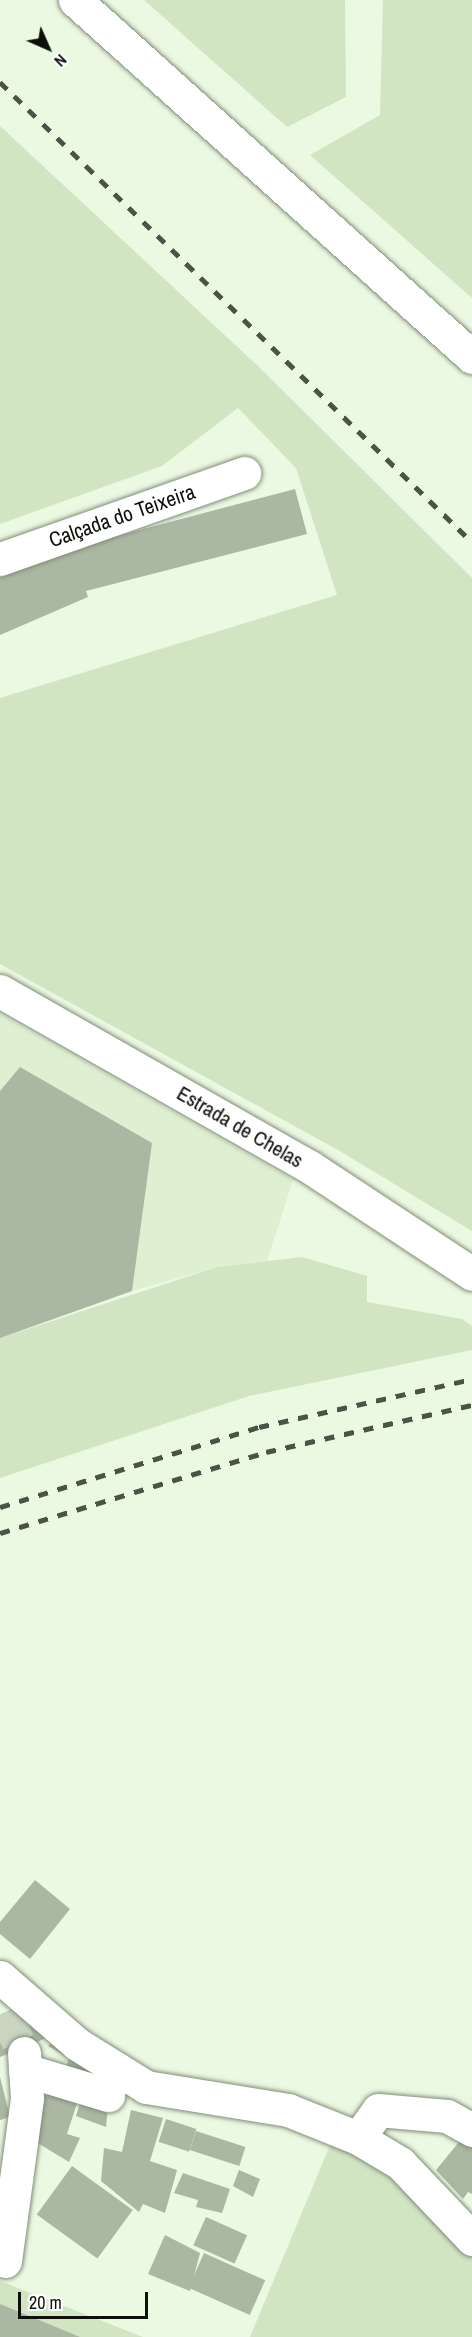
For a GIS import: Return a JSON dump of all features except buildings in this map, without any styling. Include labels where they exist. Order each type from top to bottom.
[{"type":"street","points":[[75,0],[472,357]]},
{"type":"street","name":"Calçada do Teixeira","points":[[0,559],[244,473]]},
{"type":"street","name":"Estrada de Chelas","points":[[0,991],[310,1167],[472,1275]]},
{"type":"street","points":[[0,1977],[77,2044],[146,2087],[288,2110],[358,2138],[400,2163],[472,2239]]},
{"type":"street","points":[[5,2261],[27,2098],[24,2062],[108,2095]]},
{"type":"street","points":[[358,2138],[378,2110],[447,2116],[472,2130]]},
{"type":"shaded area","points":[[144,0],[345,0],[346,97],[287,127]]},
{"type":"shaded area","points":[[383,0],[472,0],[472,298],[310,155],[380,115]]},
{"type":"shaded area","points":[[0,126],[259,367],[472,578],[472,1231],[338,1150],[0,964],[0,698],[337,595],[296,468],[238,408],[162,466],[0,524]]},
{"type":"shaded area","points":[[0,1014],[293,1180],[267,1261],[217,1267],[132,1291],[0,1338]]},
{"type":"shaded area","points":[[302,1257],[367,1276],[367,1302],[462,1319],[472,1326],[472,1350],[249,1396],[0,1478],[0,1338],[217,1267]]},
{"type":"shaded area","points":[[331,2143],[396,2176],[472,2242],[472,2337],[250,2337]]},
{"type":"shaded area","points":[[0,2281],[143,2337],[0,2337]]},
{"type":"tunnel","points":[[4,2012],[24,2053]]},
{"type":"railway","points":[[0,82],[472,542]]},
{"type":"railway","points":[[0,1507],[259,1427],[472,1379]]},
{"type":"railway","points":[[0,1533],[266,1452],[472,1405]]}]
